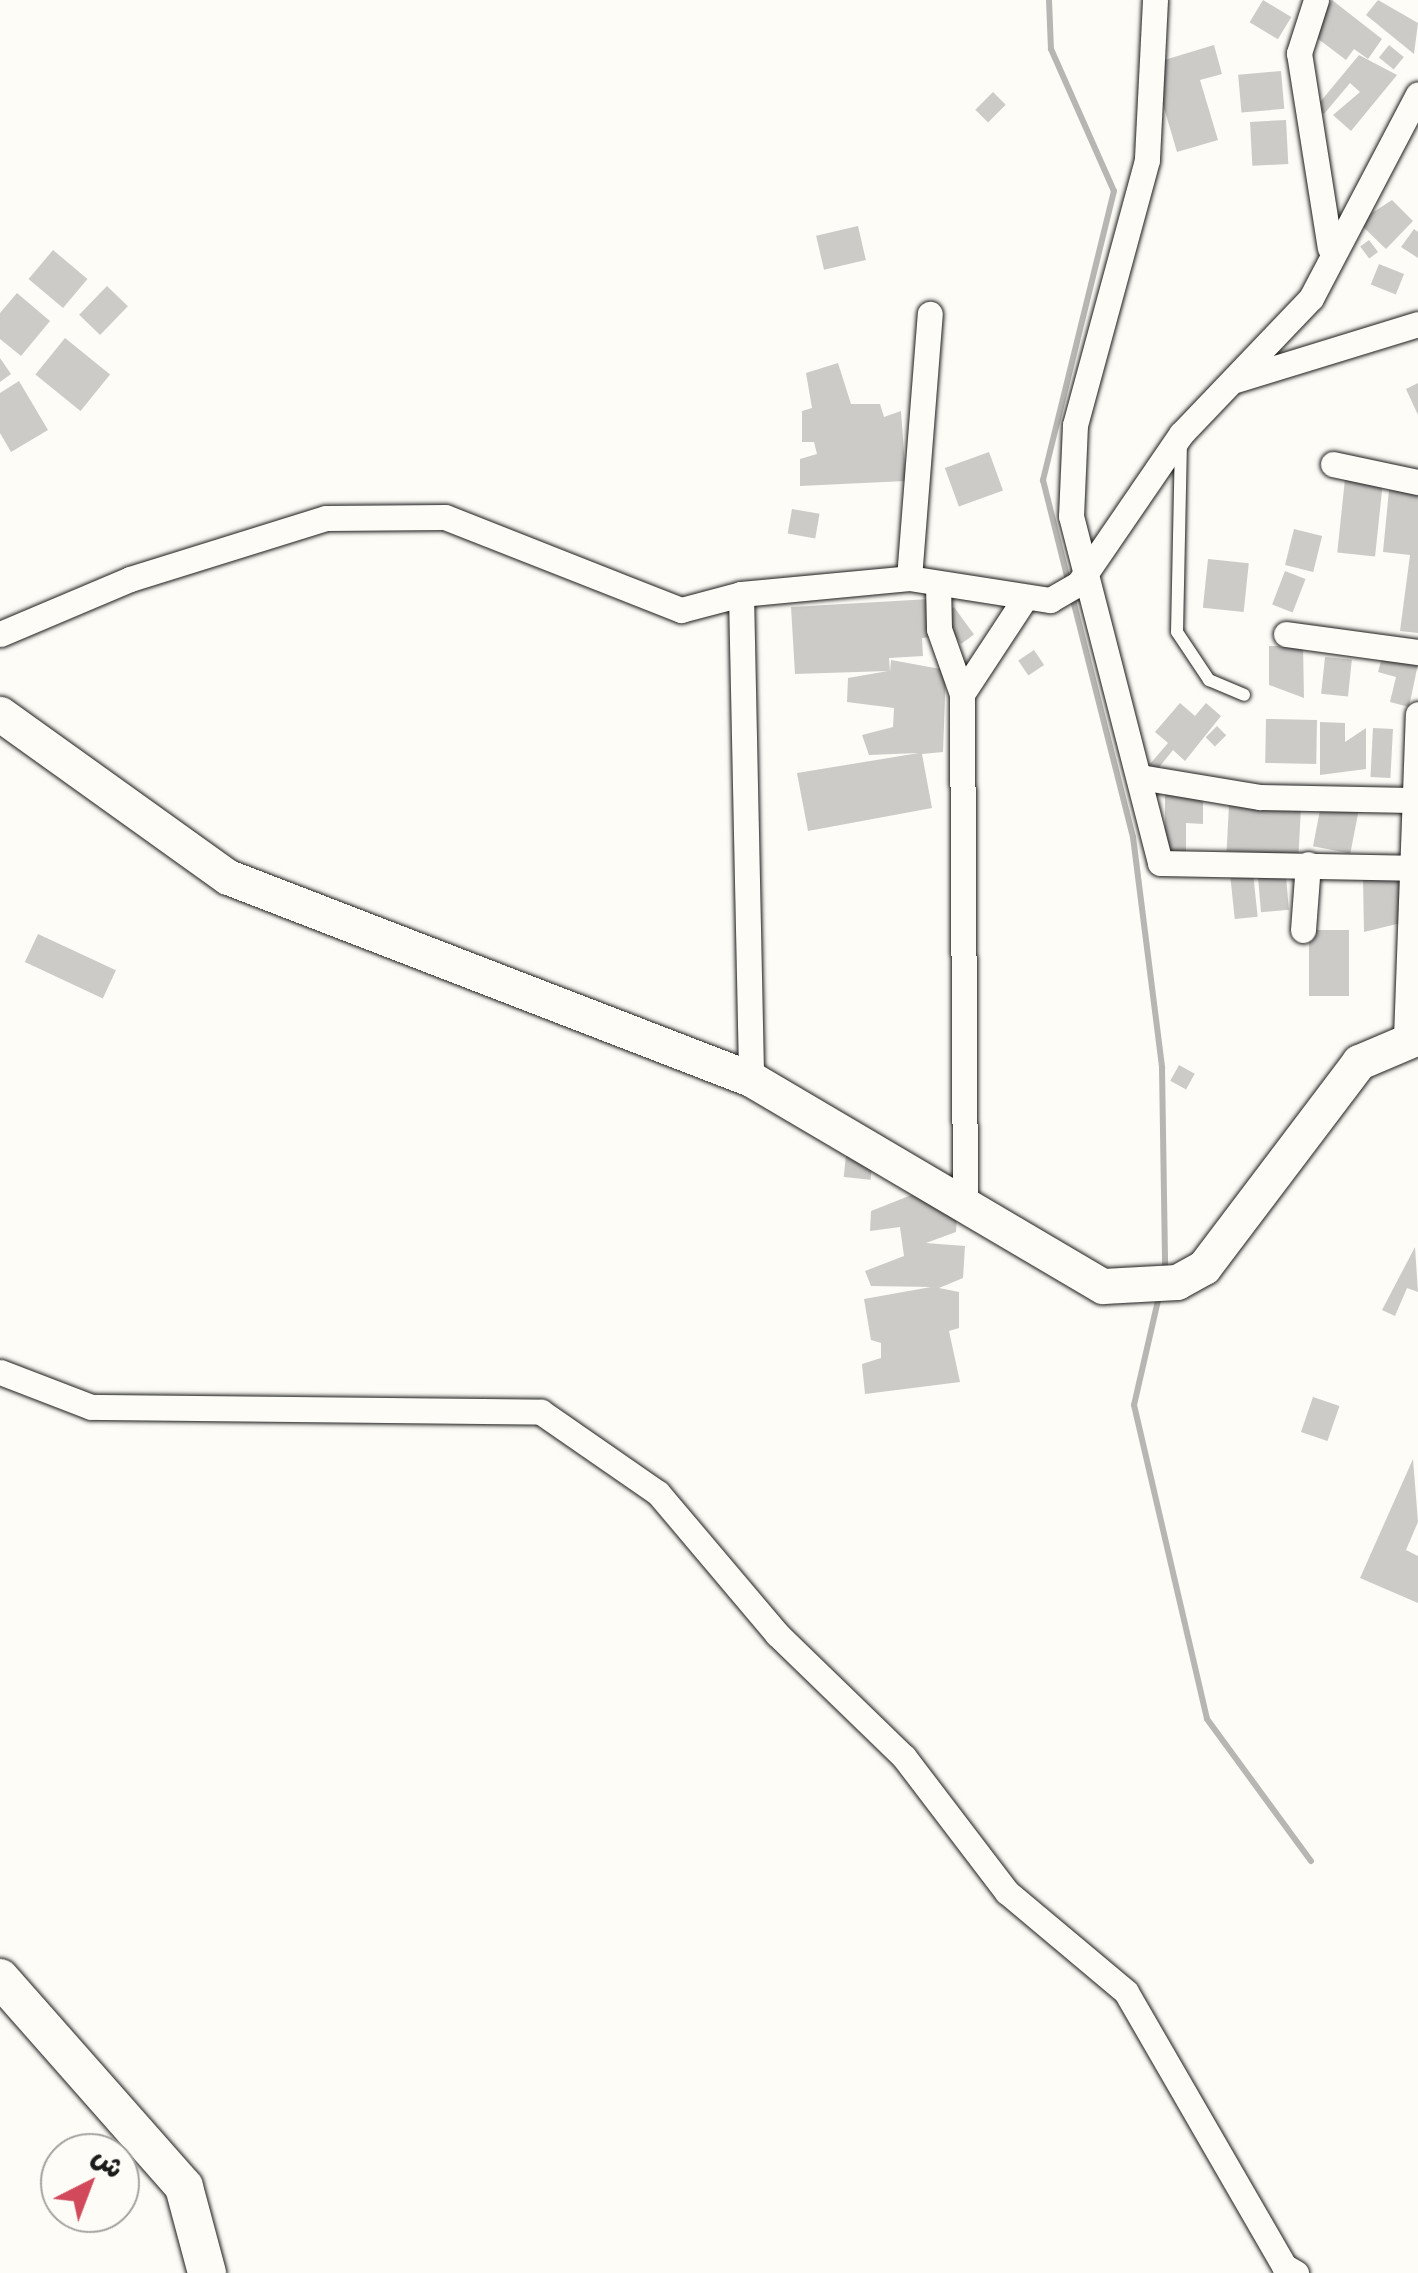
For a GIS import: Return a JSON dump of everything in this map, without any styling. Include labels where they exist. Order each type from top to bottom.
[{"type":"main road","points":[[0,714],[228,877],[751,1079],[1103,1286],[1177,1282],[1219,1252],[1359,1062],[1412,1038]]},
{"type":"main road","points":[[0,1978],[184,2188],[207,2273]]},
{"type":"street","points":[[1155,0],[1146,160],[1075,425],[1071,516],[1160,864],[1410,868]]},
{"type":"street","points":[[1316,0],[1299,53],[1330,248]]},
{"type":"street","points":[[962,694],[1037,599],[1085,577],[1181,434],[1311,298],[1330,248],[1418,94]]},
{"type":"street","points":[[908,578],[930,314]]},
{"type":"street","points":[[1234,380],[1418,324]]},
{"type":"street","points":[[1333,464],[1418,482]]},
{"type":"street","points":[[0,634],[130,579],[326,518],[445,518],[681,610],[741,594],[908,578],[1037,599]]},
{"type":"street","points":[[938,584],[939,630],[962,694],[965,1205]]},
{"type":"street","points":[[741,594],[751,1079]]},
{"type":"street","points":[[1286,634],[1418,652]]},
{"type":"street","points":[[1412,1038],[1410,868],[1418,714]]},
{"type":"street","points":[[1140,777],[1260,797],[1412,800]]},
{"type":"street","points":[[1302,930],[1308,864]]},
{"type":"street","points":[[0,1372],[92,1408],[541,1412],[658,1492],[777,1634],[904,1756],[1006,1892],[1126,1992],[1287,2271]]},
{"type":"lane","points":[[1181,434],[1177,632],[1209,680],[1244,694]]},
{"type":"building","points":[[1263,0],[1291,17],[1278,39],[1250,22]]},
{"type":"building","points":[[1332,0],[1382,39],[1368,59],[1354,49],[1346,60],[1309,32]]},
{"type":"building","points":[[1378,0],[1418,23],[1414,54],[1366,15]]},
{"type":"building","points":[[1214,45],[1222,74],[1200,80],[1218,140],[1177,152],[1151,64]]},
{"type":"building","points":[[1389,45],[1404,57],[1394,69],[1379,57]]},
{"type":"building","points":[[1359,55],[1397,75],[1351,131],[1333,115],[1360,92],[1350,83],[1324,114],[1316,107]]},
{"type":"building","points":[[1281,71],[1284,109],[1241,113],[1238,75]]},
{"type":"building","points":[[993,92],[1006,105],[988,122],[975,110]]},
{"type":"building","points":[[1286,120],[1288,164],[1252,166],[1250,122]]},
{"type":"building","points":[[1392,200],[1413,221],[1386,249],[1358,222]]},
{"type":"building","points":[[858,226],[866,260],[824,270],[816,236]]},
{"type":"building","points":[[1414,229],[1418,232],[1418,258],[1401,247]]},
{"type":"building","points":[[1369,240],[1378,252],[1369,259],[1360,247]]},
{"type":"building","points":[[53,250],[87,279],[63,308],[29,279]]},
{"type":"building","points":[[1379,264],[1404,274],[1396,295],[1371,284]]},
{"type":"building","points":[[107,286],[128,306],[100,335],[79,315]]},
{"type":"building","points":[[17,293],[50,321],[21,356],[0,339],[0,313]]},
{"type":"building","points":[[65,338],[110,375],[80,411],[35,375]]},
{"type":"building","points":[[0,358],[11,374],[0,382]]},
{"type":"building","points":[[838,363],[851,404],[880,404],[884,417],[901,411],[906,481],[800,486],[800,459],[817,454],[814,442],[802,442],[802,411],[812,408],[806,373]]},
{"type":"building","points":[[19,381],[48,430],[11,452],[0,433],[0,393]]},
{"type":"building","points":[[1418,383],[1418,415],[1406,389]]},
{"type":"building","points":[[989,452],[1003,491],[959,507],[945,468]]},
{"type":"building","points":[[1345,479],[1383,483],[1375,557],[1337,553]]},
{"type":"building","points":[[1389,490],[1418,493],[1418,633],[1400,631],[1410,555],[1383,552]]},
{"type":"building","points":[[792,509],[820,514],[815,538],[788,534]]},
{"type":"building","points":[[1294,529],[1322,536],[1313,572],[1285,565]]},
{"type":"building","points":[[1208,559],[1249,563],[1244,612],[1203,608]]},
{"type":"building","points":[[1285,571],[1306,579],[1293,612],[1272,605]]},
{"type":"building","points":[[930,599],[933,637],[922,638],[923,656],[889,658],[890,672],[891,660],[946,670],[943,752],[922,754],[932,808],[808,831],[797,773],[919,753],[869,755],[862,735],[893,727],[894,708],[847,702],[848,678],[888,671],[795,674],[791,607]]},
{"type":"building","points":[[954,607],[974,635],[961,644],[941,616]]},
{"type":"building","points":[[1269,646],[1303,646],[1304,698],[1269,685]]},
{"type":"building","points":[[1034,650],[1044,665],[1028,676],[1018,661]]},
{"type":"building","points":[[1383,654],[1418,664],[1409,707],[1390,702],[1396,677],[1378,672]]},
{"type":"building","points":[[1325,657],[1352,660],[1348,697],[1321,694]]},
{"type":"building","points":[[1180,703],[1195,716],[1206,703],[1221,716],[1185,761],[1173,750],[1157,770],[1150,764],[1168,743],[1155,732]]},
{"type":"building","points":[[1266,719],[1317,720],[1316,764],[1265,763]]},
{"type":"building","points":[[1320,722],[1345,723],[1345,742],[1366,728],[1366,769],[1320,775]]},
{"type":"building","points":[[1217,726],[1226,735],[1215,747],[1206,737]]},
{"type":"building","points":[[1373,728],[1393,729],[1390,778],[1370,777]]},
{"type":"building","points":[[1165,793],[1203,794],[1203,824],[1186,823],[1186,852],[1165,852]]},
{"type":"building","points":[[1229,805],[1301,809],[1298,855],[1227,851]]},
{"type":"building","points":[[1321,805],[1358,812],[1350,853],[1313,846]]},
{"type":"building","points":[[1252,863],[1258,917],[1235,919],[1229,865]]},
{"type":"building","points":[[1285,865],[1289,910],[1261,912],[1257,867]]},
{"type":"building","points":[[1363,879],[1404,879],[1405,922],[1364,932]]},
{"type":"building","points":[[1309,930],[1349,930],[1349,996],[1309,996]]},
{"type":"building","points":[[38,934],[116,970],[103,998],[25,962]]},
{"type":"building","points":[[1179,1065],[1195,1074],[1186,1089],[1170,1081]]},
{"type":"building","points":[[846,1155],[873,1158],[871,1180],[844,1177]]},
{"type":"building","points":[[914,1194],[958,1202],[956,1232],[926,1243],[965,1246],[963,1278],[939,1288],[959,1292],[959,1328],[949,1331],[960,1382],[865,1394],[862,1364],[881,1358],[881,1343],[871,1340],[864,1299],[931,1287],[871,1286],[865,1271],[904,1256],[900,1227],[870,1231],[871,1211]]},
{"type":"building","points":[[1415,1247],[1418,1292],[1407,1288],[1395,1316],[1382,1310]]},
{"type":"building","points":[[1313,1397],[1339,1406],[1327,1441],[1301,1432]]},
{"type":"building","points":[[1413,1459],[1418,1522],[1406,1550],[1418,1556],[1418,1603],[1360,1578]]},
{"type":"waterway","points":[[1049,0],[1051,49],[1114,191],[1043,480],[1069,584]]},
{"type":"waterway","points":[[1072,596],[1133,837],[1162,1068],[1165,1269]]},
{"type":"waterway","points":[[1159,1296],[1134,1405],[1207,1719],[1311,1861]]}]
